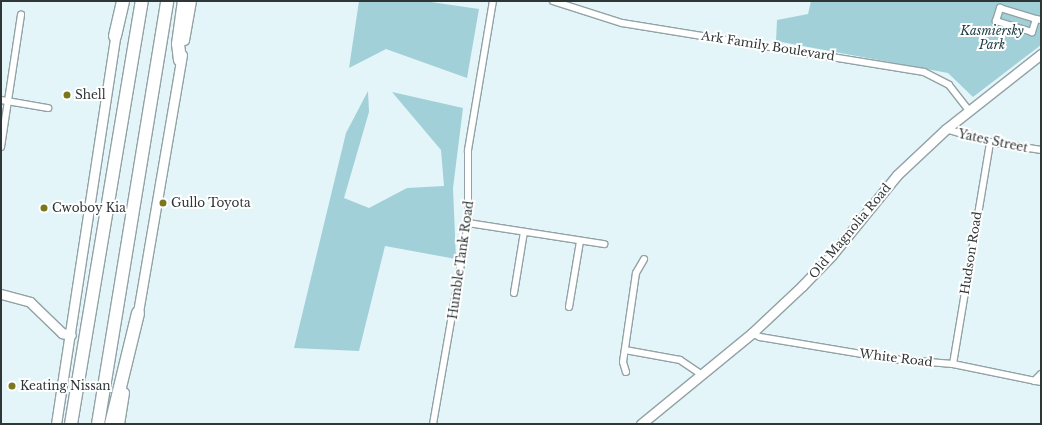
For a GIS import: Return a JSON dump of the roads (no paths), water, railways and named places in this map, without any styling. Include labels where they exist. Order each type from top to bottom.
[{"type":"highway","points":[[115,36],[121,1]]},
{"type":"highway","points":[[71,424],[142,1]]},
{"type":"highway","points":[[98,424],[167,1]]},
{"type":"highway","points":[[180,60],[178,44],[184,1]]},
{"type":"highway","points":[[112,424],[138,313]]},
{"type":"main road","points":[[119,424],[191,1]]},
{"type":"main road","points":[[56,424],[71,335],[115,36]]},
{"type":"main road","name":"Old Magnolia Road","points":[[641,424],[752,333],[832,255],[897,175],[946,129],[1041,54]]},
{"type":"main road","points":[[1,294],[30,302],[62,333],[71,335]]},
{"type":"street","name":"Humble Tank Road","points":[[433,424],[468,223],[468,150],[493,1]]},
{"type":"street","name":"Ark Family Boulevard","points":[[553,1],[622,23],[924,72],[949,85],[969,111]]},
{"type":"street","points":[[1000,8],[1039,19],[1032,32],[996,21],[1000,8]]},
{"type":"street","points":[[1,147],[4,101],[21,16]]},
{"type":"street","points":[[4,101],[48,108]]},
{"type":"street","name":"Yates Street","points":[[946,129],[990,142],[1041,150]]},
{"type":"street","name":"Hudson Road","points":[[953,364],[990,142]]},
{"type":"street","points":[[468,223],[604,244]]},
{"type":"street","points":[[514,293],[524,232]]},
{"type":"street","points":[[569,307],[580,241]]},
{"type":"street","points":[[626,372],[622,366],[636,273],[644,259]]},
{"type":"street","name":"White Road","points":[[752,333],[760,337],[892,360],[953,364],[1041,382]]},
{"type":"street","points":[[625,350],[680,360],[701,374]]},
{"type":"street","points":[[1034,381],[1041,374]]},
{"type":"place","name":"Shell","points":[[67,95]]},
{"type":"place","name":"Gullo Toyota","points":[[163,203]]},
{"type":"place","name":"Cwoboy Kia","points":[[44,208]]},
{"type":"place","name":"Keating Nissan","points":[[12,386]]},
{"type":"park label","name":"Kasmiersky Park","points":[[992,38]]}]
